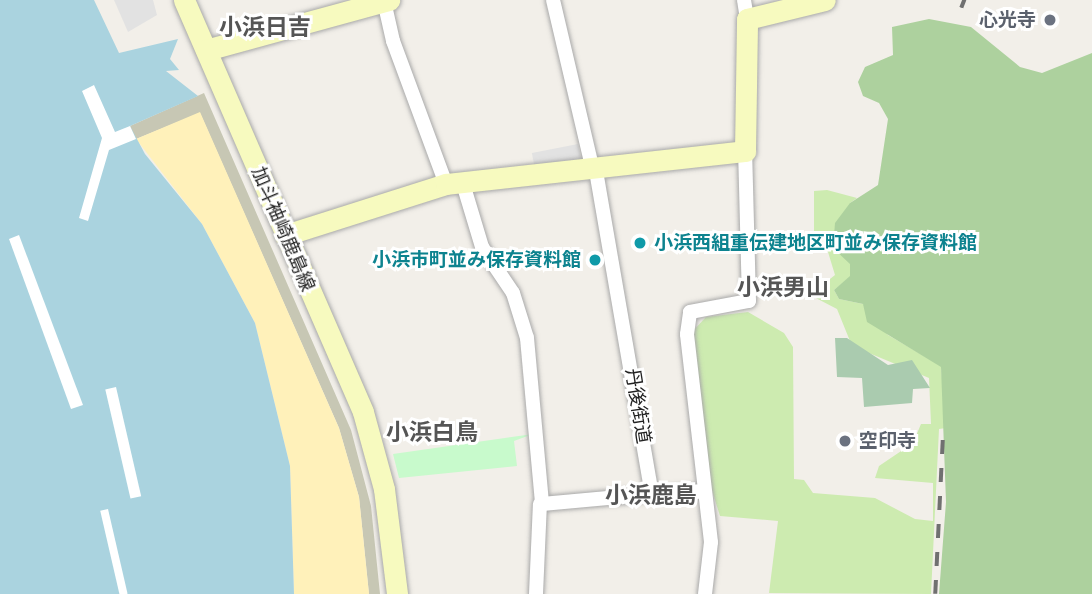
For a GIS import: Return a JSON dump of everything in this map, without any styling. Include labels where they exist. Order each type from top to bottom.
[{"type":"main road","name":"加斗袖崎鹿島線","points":[[184,0],[371,436],[397,594]]},
{"type":"main road","points":[[285,235],[455,186],[593,166],[745,151],[745,9],[825,0]]},
{"type":"main road","points":[[206,50],[380,1]]},
{"type":"street","name":"丹後街道","points":[[553,0],[593,166],[652,494]]},
{"type":"street","points":[[380,1],[393,41],[482,247],[513,293],[527,338],[542,504],[702,491]]},
{"type":"street","points":[[705,594],[711,542],[702,491],[687,334],[690,313],[749,301],[745,151]]},
{"type":"street","points":[[536,594],[540,504]]},
{"type":"shaded area","points":[[114,0],[153,0],[157,15],[128,32]]},
{"type":"shaded area","points":[[204,93],[351,430],[371,506],[380,594],[369,594],[359,497],[339,428],[200,113],[136,139],[130,126]]},
{"type":"shaded area","points":[[578,144],[581,159],[535,168],[532,153]]},
{"type":"green space","points":[[929,19],[971,27],[1020,67],[1042,73],[1092,53],[1092,594],[939,594],[946,502],[941,367],[867,322],[863,304],[839,299],[834,290],[850,276],[850,264],[833,248],[835,223],[850,203],[878,185],[888,119],[879,103],[863,96],[858,82],[865,67],[893,55],[892,27]]},
{"type":"green space","points":[[827,190],[857,198],[850,203],[850,277],[834,290],[839,299],[863,304],[888,335],[941,366],[946,428],[939,429],[931,594],[769,593],[778,521],[720,516],[710,484],[692,332],[706,317],[748,312],[784,333],[793,347],[794,479],[804,480],[813,493],[875,498],[915,519],[933,521],[933,483],[875,478],[879,466],[913,443],[921,424],[931,424],[929,378],[852,346],[837,309],[810,295],[835,275],[828,252],[814,242],[814,191]]},
{"type":"green space","points":[[835,338],[847,338],[888,365],[912,360],[930,388],[913,389],[912,403],[864,407],[862,378],[837,377]]},
{"type":"green space","points":[[533,434],[514,441],[517,466],[399,478],[393,454]]},
{"type":"sand","points":[[200,112],[339,428],[359,497],[369,594],[294,594],[290,466],[255,323],[202,224],[136,139]]},
{"type":"water","points":[[0,0],[94,0],[119,53],[178,39],[170,59],[179,70],[166,71],[198,96],[130,126],[145,154],[202,224],[255,323],[290,466],[294,594],[0,594]]},
{"type":"pier","points":[[94,85],[115,132],[130,126],[136,139],[109,150],[88,221],[79,218],[102,138],[82,91]]},
{"type":"pier","points":[[19,235],[83,405],[71,409],[9,239]]},
{"type":"pier","points":[[116,387],[141,496],[130,499],[105,389]]},
{"type":"pier","points":[[108,509],[128,594],[119,594],[100,511]]},
{"type":"railway","points":[[961,8],[964,0]]},
{"type":"railway","points":[[935,594],[943,429]]},
{"type":"place","name":"心光寺","points":[[1050,20]]},
{"type":"place","name":"小浜西組重伝建地区町並み保存資料館","points":[[640,243]]},
{"type":"place","name":"小浜市町並み保存資料館","points":[[595,260]]},
{"type":"place","name":"空印寺","points":[[845,441]]},
{"type":"district","name":"小浜日吉","points":[[265,27]]},
{"type":"district","name":"小浜男山","points":[[783,287]]},
{"type":"district","name":"小浜白鳥","points":[[432,432]]},
{"type":"district","name":"小浜鹿島","points":[[651,495]]}]
